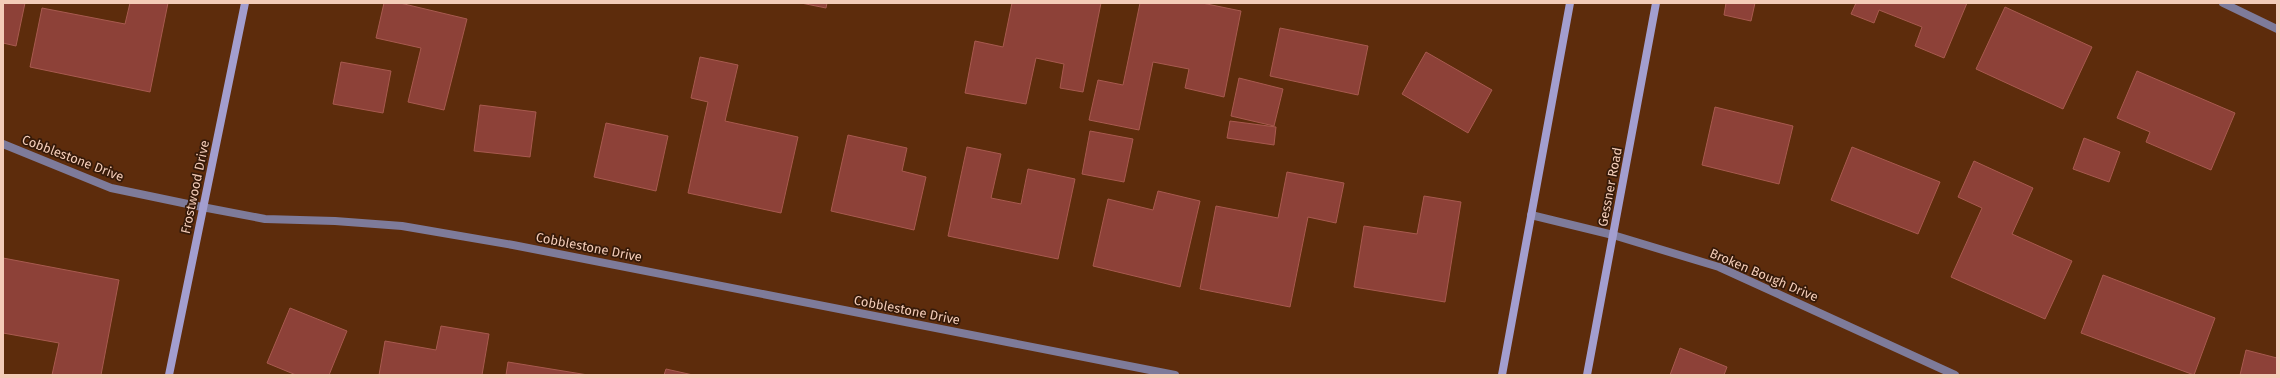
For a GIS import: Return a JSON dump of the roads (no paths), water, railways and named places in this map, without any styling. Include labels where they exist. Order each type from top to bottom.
[{"type":"main road","name":"Frostwood Drive","points":[[169,375],[202,207],[245,3]]},
{"type":"main road","points":[[1502,375],[1570,3]]},
{"type":"main road","name":"Gessner Road","points":[[1587,375],[1656,3]]},
{"type":"street","points":[[2223,3],[2277,29]]},
{"type":"street","name":"Cobblestone Drive","points":[[3,144],[111,188],[202,207],[264,219],[335,221],[402,226],[505,243],[1175,375]]},
{"type":"street","name":"Broken Bough Drive","points":[[1531,215],[1613,235],[1719,267],[1955,375]]}]
